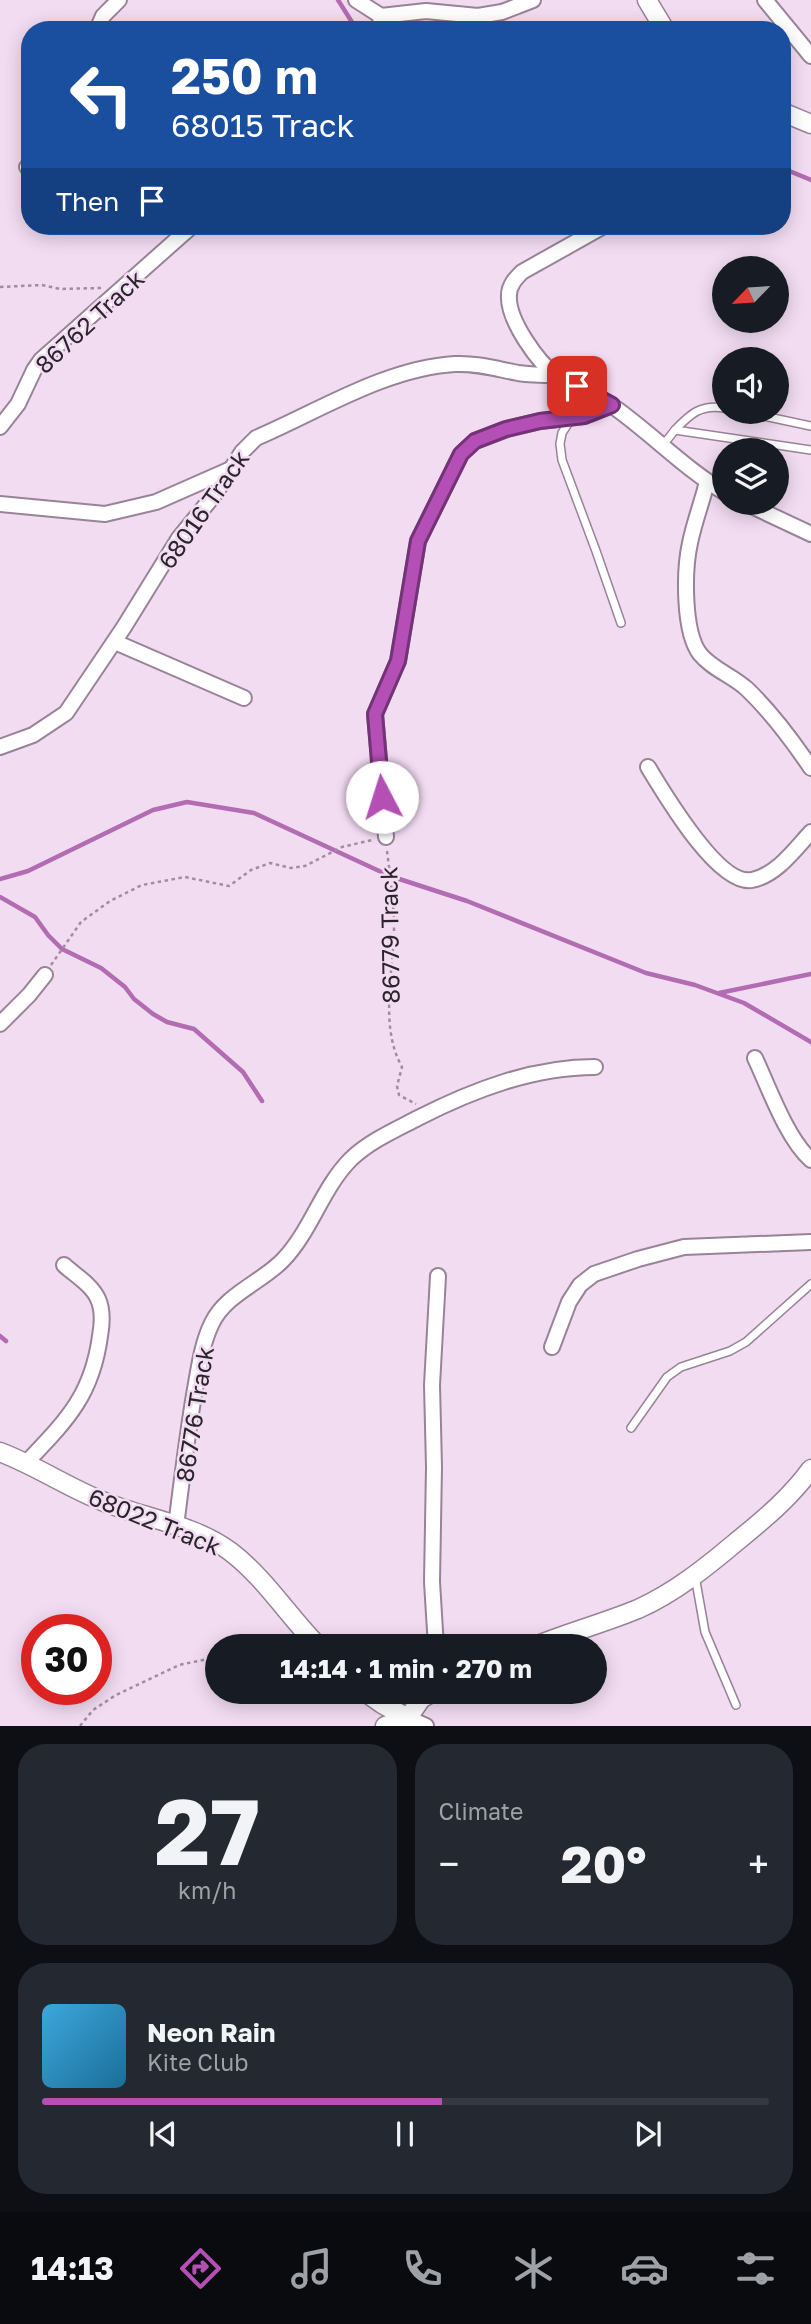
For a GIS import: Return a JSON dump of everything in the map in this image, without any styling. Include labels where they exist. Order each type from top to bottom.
[{"type":"street","points":[[101,21],[119,0]]},
{"type":"street","points":[[356,0],[378,21]]},
{"type":"street","points":[[388,21],[426,11],[478,16],[502,12],[533,0]]},
{"type":"street","points":[[647,0],[660,21]]},
{"type":"street","points":[[765,0],[782,21]]},
{"type":"street","points":[[791,32],[811,56]]},
{"type":"street","points":[[791,116],[811,124]]},
{"type":"street","name":"86762 Track","points":[[0,428],[18,404],[41,360],[182,235]]},
{"type":"street","points":[[590,235],[522,272],[513,282],[509,294],[510,302],[520,329],[542,362],[556,375],[612,405],[712,485]]},
{"type":"street","name":"68016 Track","points":[[0,747],[33,735],[66,713],[115,642],[179,538],[233,469],[242,452],[256,438],[371,384],[414,369],[478,364],[521,373],[556,375]]},
{"type":"street","name":"86779 Track","points":[[386,837],[375,714],[398,661],[418,541],[461,454],[475,441],[540,421],[584,416],[612,405]]},
{"type":"street","points":[[0,504],[105,514],[156,502],[233,469]]},
{"type":"street","points":[[707,482],[690,544],[687,577],[688,605],[695,647],[711,664],[746,688],[811,768]]},
{"type":"street","points":[[771,515],[811,534]]},
{"type":"street","points":[[115,642],[244,698]]},
{"type":"street","points":[[648,767],[695,838],[729,873],[740,880],[751,880],[772,871],[811,832]]},
{"type":"street","points":[[0,1024],[45,975]]},
{"type":"street","points":[[755,1058],[786,1127],[796,1144],[811,1160]]},
{"type":"street","name":"86776 Track","points":[[176,1526],[199,1366],[212,1321],[226,1304],[269,1274],[284,1259],[312,1221],[338,1175],[351,1159],[378,1139],[469,1094],[547,1071],[595,1066]]},
{"type":"street","points":[[552,1347],[569,1302],[580,1284],[594,1274],[684,1247],[811,1242]]},
{"type":"street","points":[[26,1463],[63,1425],[77,1406],[97,1357],[101,1330],[98,1298],[64,1265]]},
{"type":"street","points":[[435,1634],[432,1582],[432,1385],[438,1276]]},
{"type":"street","name":"68022 Track","points":[[0,1452],[105,1503],[206,1537],[247,1566],[307,1634]]},
{"type":"street","points":[[569,1634],[638,1609],[695,1575],[774,1511],[811,1469]]},
{"type":"street","points":[[382,1704],[426,1726]]},
{"type":"street","points":[[385,1726],[408,1718],[418,1704]]},
{"type":"lane","points":[[662,446],[688,416],[699,409],[712,406]]},
{"type":"lane","points":[[571,419],[562,433],[562,460],[621,623]]},
{"type":"lane","points":[[789,421],[811,426]]},
{"type":"lane","points":[[674,430],[811,450]]},
{"type":"lane","points":[[631,1428],[667,1377],[681,1367],[730,1351],[746,1342],[811,1284]]},
{"type":"lane","points":[[695,1575],[705,1632],[736,1705]]},
{"type":"path","points":[[0,287],[41,285],[53,288],[91,286],[110,289],[125,286]]},
{"type":"path","points":[[45,975],[81,922],[110,901],[142,885],[185,877],[229,886],[251,870],[270,863],[290,868],[305,866],[342,847],[386,837]]},
{"type":"path","name":"86779 Track","points":[[386,837],[394,922],[390,1021],[401,1067],[397,1086],[399,1095],[431,1111]]},
{"type":"path","points":[[80,1726],[93,1710],[116,1695],[179,1665],[205,1660]]},
{"type":"waterway","points":[[338,0],[351,21]]},
{"type":"waterway","points":[[791,172],[811,180]]},
{"type":"waterway","points":[[0,879],[28,871],[153,810],[187,802],[254,813],[390,876],[467,901],[646,973],[695,985],[744,1003],[811,1042]]},
{"type":"waterway","points":[[0,897],[35,917],[62,949],[101,968],[153,1014],[167,1022],[194,1029],[243,1072],[262,1101]]},
{"type":"waterway","points":[[719,993],[811,974]]},
{"type":"waterway","points":[[0,1336],[6,1341]]},
{"type":"route","points":[[382,797],[375,714],[398,661],[404,638],[418,541],[426,523],[461,454],[475,441],[506,429],[540,421],[571,419],[612,405],[577,386]]}]
